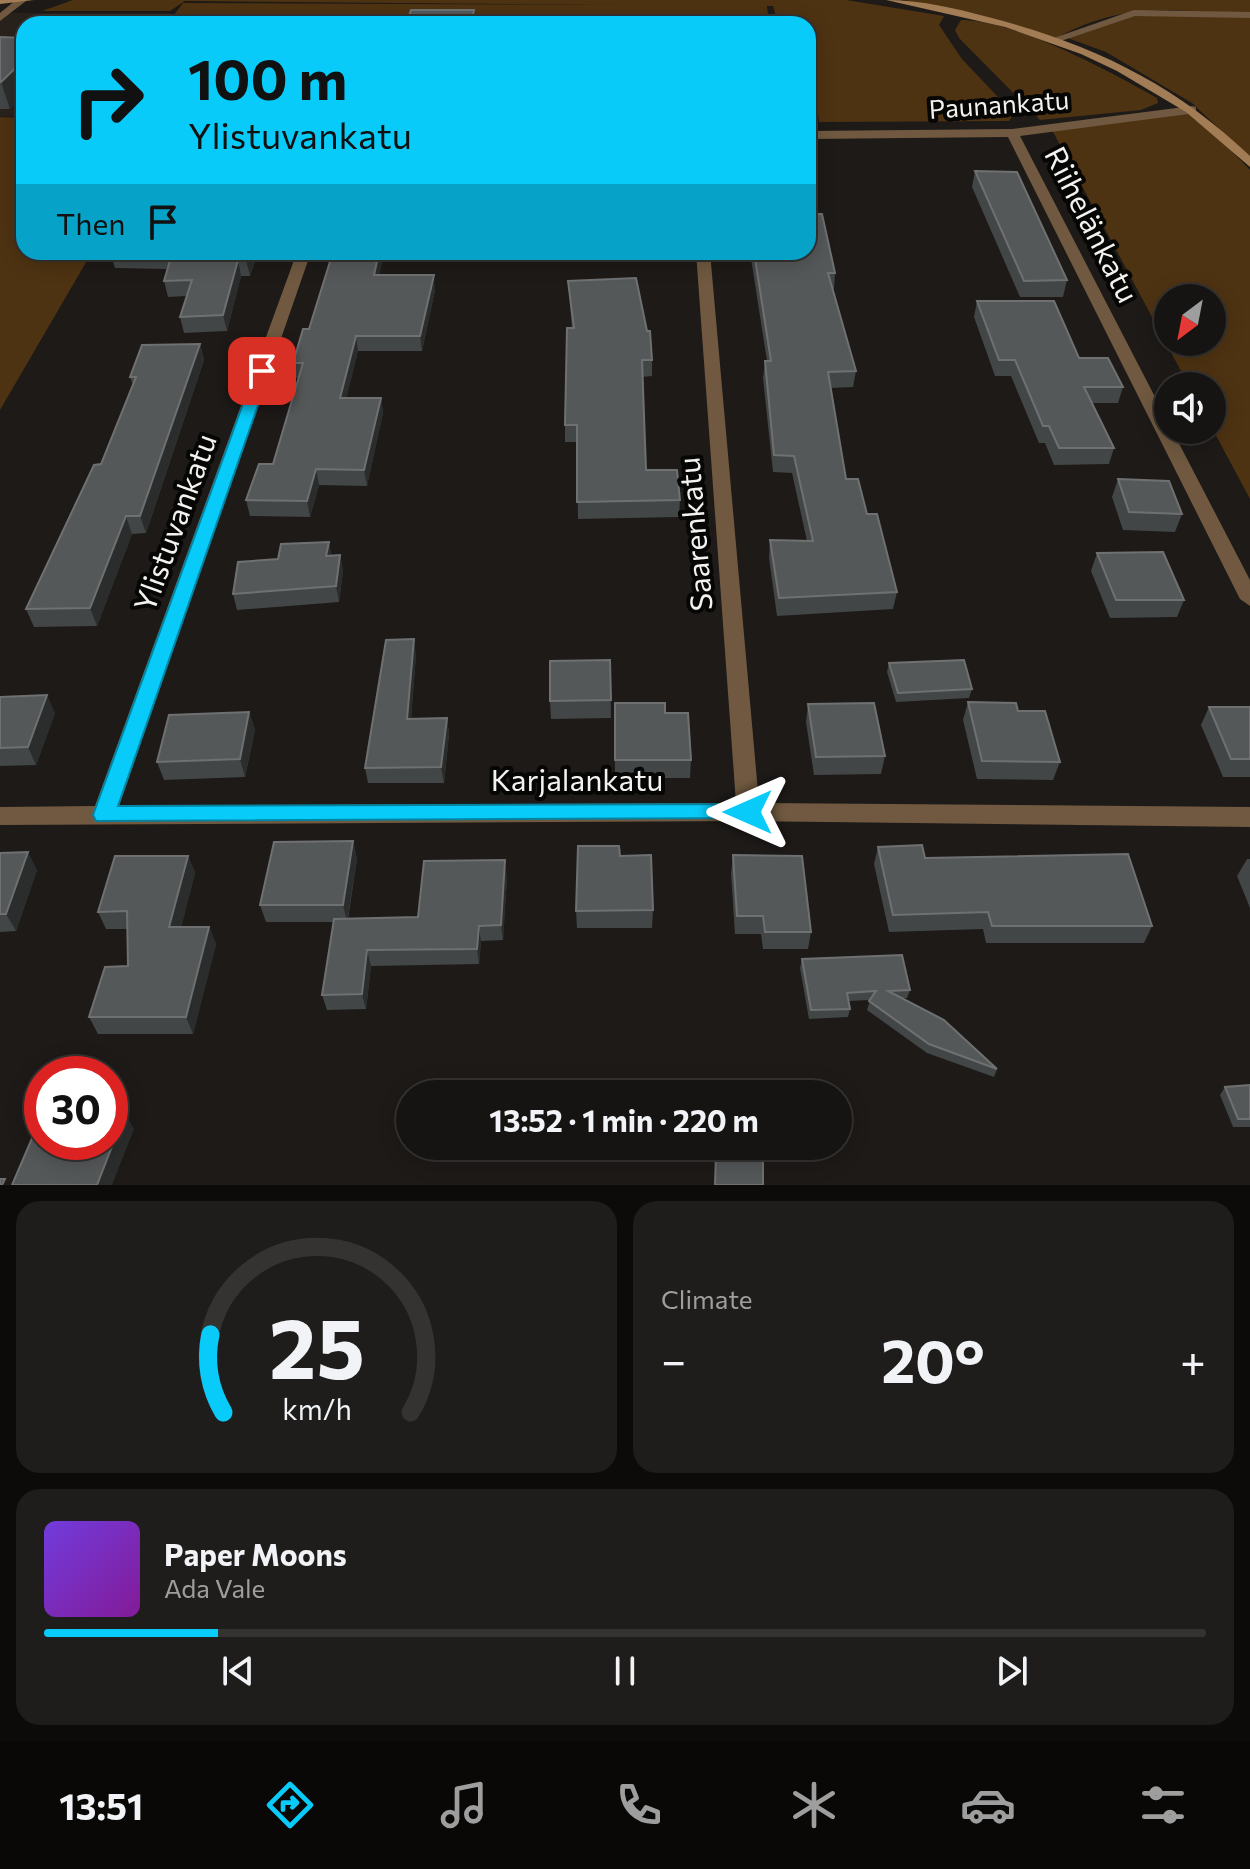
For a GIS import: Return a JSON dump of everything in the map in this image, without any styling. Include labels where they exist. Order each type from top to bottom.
[{"type":"main road","points":[[891,0],[964,14],[1054,40],[1128,72],[1192,110],[1250,163]]},
{"type":"main road","points":[[0,1],[25,1]]},
{"type":"street","points":[[1054,40],[1134,13],[1250,15]]},
{"type":"street","name":"Paunankatu","points":[[816,135],[1012,133],[1192,110]]},
{"type":"street","name":"Riihelänkatu","points":[[1012,133],[1250,599]]},
{"type":"street","name":"Ylistuvankatu","points":[[104,815],[301,260]]},
{"type":"street","name":"Saarenkatu","points":[[704,260],[748,812]]},
{"type":"street","name":"Karjalankatu","points":[[0,816],[748,812],[1250,817]]},
{"type":"lane","points":[[0,18],[25,1]]},
{"type":"shaded area","points":[[73,0],[846,0],[944,16],[939,25],[962,59],[1014,114],[1009,121],[819,122],[816,16],[776,16],[773,6],[767,6],[768,16],[173,16],[183,3],[625,5],[185,1],[170,11],[42,11]]},
{"type":"shaded area","points":[[904,0],[1250,0],[1250,14],[1174,10],[1128,13],[1081,26],[1056,38]]},
{"type":"shaded area","points":[[0,13],[170,13],[168,16],[16,16],[16,117],[0,116]]},
{"type":"shaded area","points":[[1140,13],[1250,17],[1250,158],[1192,103],[1106,52],[1065,37]]},
{"type":"shaded area","points":[[961,20],[1008,28],[1062,49],[1157,98],[1158,103],[1141,110],[1040,120],[959,38],[955,30]]},
{"type":"shaded area","points":[[1192,110],[1250,170],[1250,499],[1221,444],[1226,444],[1226,372],[1182,372],[1173,356],[1226,356],[1226,284],[1154,284],[1154,321],[1052,130]]},
{"type":"shaded area","points":[[0,117],[16,118],[16,260],[87,260],[0,410]]},
{"type":"building","points":[[411,10],[474,10],[473,16],[409,16]]},
{"type":"building","points":[[0,37],[16,38],[16,68],[0,82]]},
{"type":"building","points":[[975,171],[1017,172],[1067,280],[1024,281]]},
{"type":"building","points":[[816,214],[822,214],[835,273],[828,273],[856,371],[828,372],[846,479],[858,479],[867,514],[877,514],[897,592],[779,598],[770,540],[813,541],[794,456],[774,455],[765,361],[771,361],[755,260],[816,260]]},
{"type":"building","points":[[170,260],[238,260],[223,315],[180,317],[192,280],[164,281]]},
{"type":"building","points":[[331,260],[377,260],[374,275],[434,275],[420,336],[356,336],[340,398],[381,398],[364,470],[316,469],[307,501],[246,500],[259,464],[273,464],[303,363],[293,363],[303,329],[309,329]]},
{"type":"building","points":[[636,278],[647,331],[650,331],[652,360],[642,360],[646,470],[677,470],[680,500],[577,502],[577,425],[565,425],[567,328],[574,328],[568,281]]},
{"type":"building","points":[[977,301],[1054,301],[1079,358],[1108,358],[1123,387],[1084,387],[1114,448],[1059,448],[1049,426],[1043,426],[1015,360],[999,360]]},
{"type":"building","points":[[200,344],[140,516],[126,516],[90,608],[26,609],[94,465],[101,464],[136,377],[130,377],[142,345]]},
{"type":"building","points":[[1118,479],[1169,481],[1182,514],[1129,512]]},
{"type":"building","points":[[329,542],[326,556],[340,555],[336,586],[233,594],[238,562],[278,559],[281,544]]},
{"type":"building","points":[[1163,552],[1184,600],[1116,600],[1097,553]]},
{"type":"building","points":[[414,639],[407,719],[447,718],[441,767],[365,768],[386,640]]},
{"type":"building","points":[[610,660],[611,700],[550,701],[550,661]]},
{"type":"building","points":[[964,660],[972,689],[898,693],[889,663]]},
{"type":"building","points":[[47,695],[28,747],[0,748],[0,697]]},
{"type":"building","points":[[968,702],[1016,703],[1018,711],[1045,711],[1060,762],[982,761]]},
{"type":"building","points":[[615,703],[665,703],[665,713],[688,713],[691,760],[615,760]]},
{"type":"building","points":[[874,703],[885,756],[816,757],[808,704]]},
{"type":"building","points":[[1209,707],[1250,707],[1250,759],[1231,759]]},
{"type":"building","points":[[249,712],[240,759],[157,762],[169,715]]},
{"type":"building","points":[[353,841],[343,905],[260,905],[274,842]]},
{"type":"building","points":[[922,845],[925,858],[1128,854],[1152,926],[992,926],[988,912],[893,915],[878,847]]},
{"type":"building","points":[[578,846],[619,846],[620,856],[651,855],[653,910],[576,911]]},
{"type":"building","points":[[28,852],[6,914],[0,914],[0,853]]},
{"type":"building","points":[[733,855],[802,856],[811,932],[765,932],[763,916],[737,916]]},
{"type":"building","points":[[115,856],[188,856],[169,927],[209,927],[186,1017],[89,1017],[105,967],[128,966],[127,911],[98,912]]},
{"type":"building","points":[[505,860],[501,925],[479,926],[477,949],[367,950],[362,994],[322,995],[334,919],[418,917],[424,861]]},
{"type":"building","points":[[902,955],[910,990],[888,991],[944,1020],[997,1069],[929,1044],[869,1001],[876,991],[847,993],[850,1009],[811,1010],[802,959]]},
{"type":"building","points":[[1250,1085],[1250,1119],[1238,1119],[1225,1087]]},
{"type":"building","points":[[24,1157],[24,1160],[107,1160],[97,1185],[12,1185]]},
{"type":"building","points":[[716,1160],[763,1160],[763,1185],[715,1185]]},
{"type":"route","points":[[262,371],[104,815],[748,812]]}]
